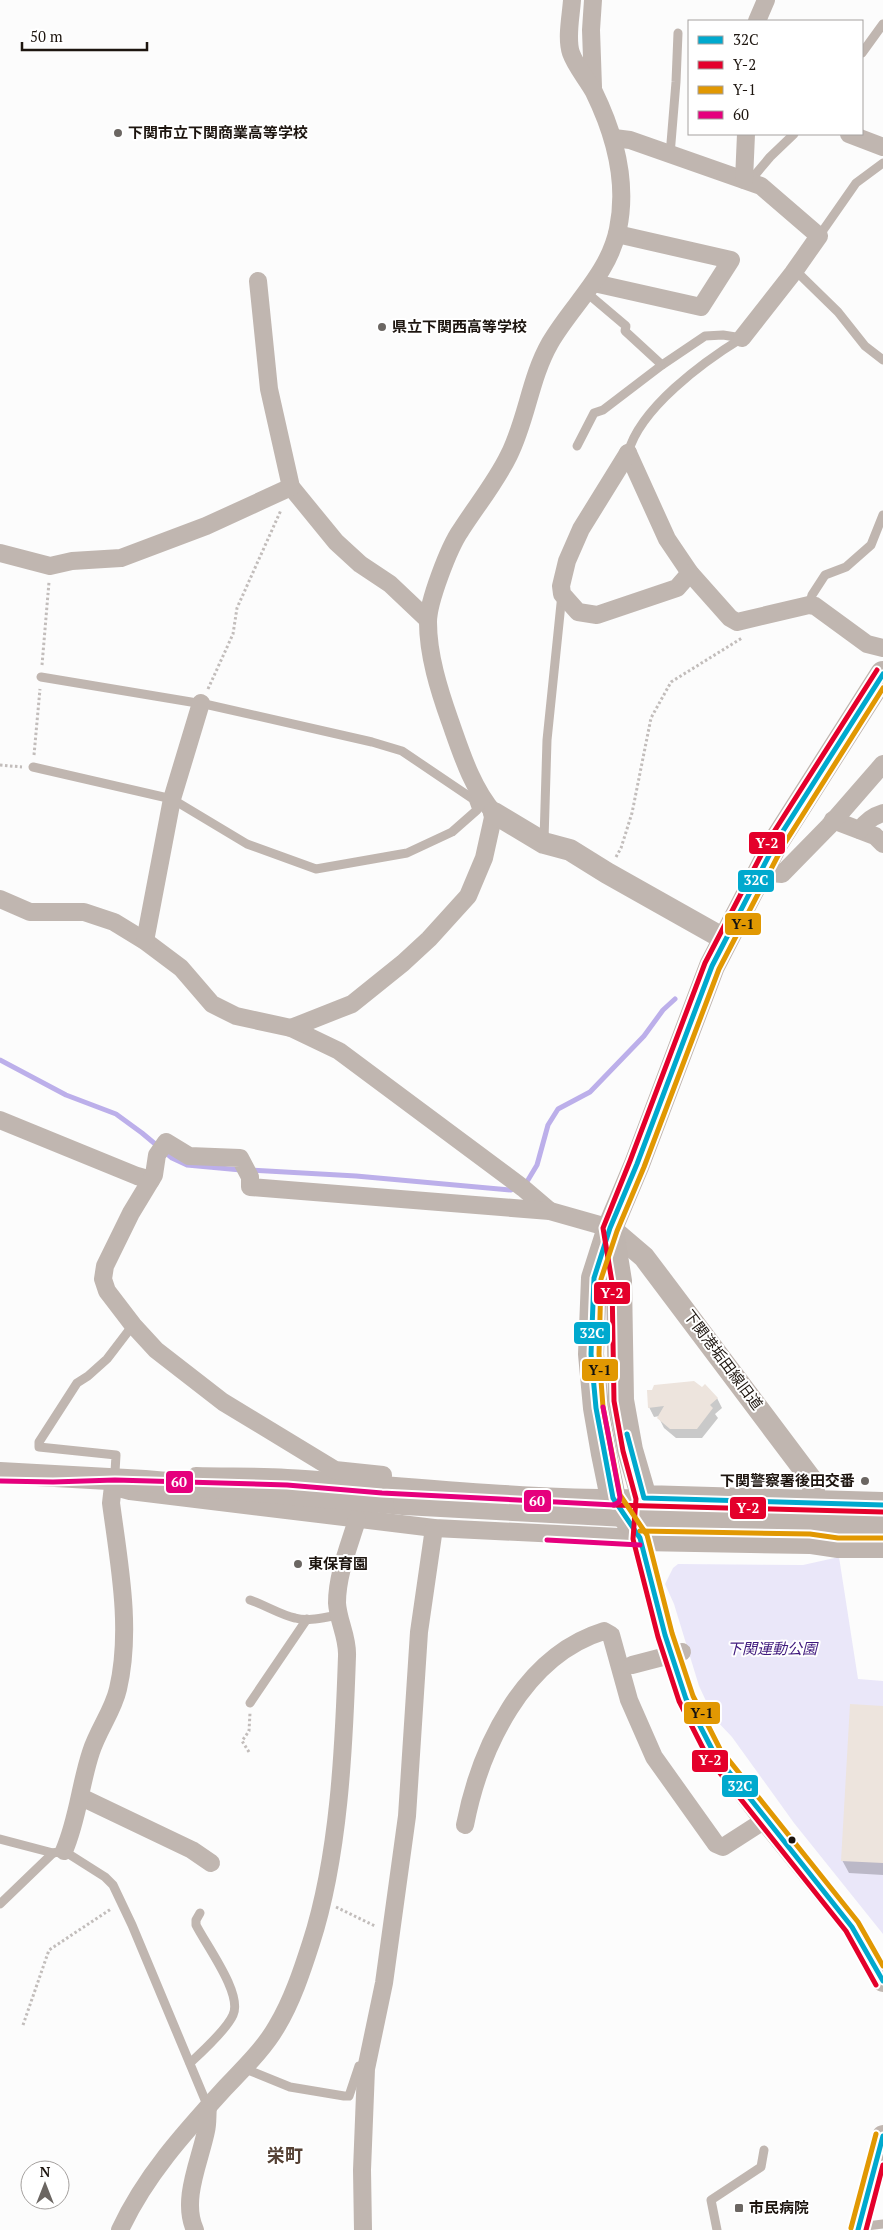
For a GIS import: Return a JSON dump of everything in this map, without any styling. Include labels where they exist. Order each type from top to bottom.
[{"type":"main road","points":[[883,674],[797,808],[712,966],[637,1164],[610,1228],[594,1278],[591,1354],[596,1408],[613,1498],[640,1538],[810,1541],[837,1545],[883,1545]]},
{"type":"main road","points":[[610,1228],[619,1281],[621,1400],[630,1450],[644,1498],[817,1505],[883,1505]]},
{"type":"street","points":[[572,0],[570,49],[572,56],[593,90],[614,138],[620,165],[621,202],[617,234],[590,288],[562,324],[548,346],[531,392],[521,430],[488,492],[460,531],[447,556],[428,620],[432,654],[440,691],[456,738],[477,790],[483,801],[494,813],[544,843],[570,850],[726,940]]},
{"type":"street","points":[[593,0],[591,30],[593,90]]},
{"type":"street","points":[[757,20],[766,0]]},
{"type":"street","points":[[746,135],[747,181]]},
{"type":"street","points":[[852,135],[883,147]]},
{"type":"street","points":[[614,138],[630,140],[761,186],[819,236],[742,338]]},
{"type":"street","points":[[590,288],[701,307],[731,260],[617,234]]},
{"type":"street","points":[[258,281],[268,389],[292,487],[336,542],[360,564],[390,584],[428,620]]},
{"type":"street","points":[[628,452],[667,539],[690,572],[730,618],[737,622],[809,605],[815,606],[867,644],[883,648]]},
{"type":"street","points":[[628,452],[582,529],[567,561],[561,586],[562,594],[578,612],[597,615],[677,588],[690,572]]},
{"type":"street","points":[[0,553],[50,566],[72,561],[121,558],[206,526],[292,487]]},
{"type":"street","points":[[145,941],[172,799],[201,703]]},
{"type":"street","points":[[761,872],[782,874],[883,764]]},
{"type":"street","points":[[292,1028],[352,1004],[403,964],[429,939],[468,896],[484,858],[494,813]]},
{"type":"street","points":[[860,830],[864,823],[874,816],[883,813]]},
{"type":"street","points":[[833,820],[875,836],[883,844]]},
{"type":"street","points":[[0,898],[30,912],[84,912],[114,922],[145,941],[181,968],[212,1004],[236,1016],[292,1028],[339,1052],[522,1188],[550,1211]]},
{"type":"street","points":[[0,1120],[136,1176],[151,1180]]},
{"type":"street","points":[[382,1486],[383,1475],[335,1470],[223,1402],[200,1382],[168,1361],[133,1325],[107,1292],[103,1279],[105,1266],[154,1175],[161,1150],[166,1142],[189,1156],[240,1158],[250,1177],[250,1186],[550,1211],[610,1228]]},
{"type":"street","name":"下関港垢田線旧道","points":[[610,1228],[644,1257],[700,1330],[811,1479],[817,1505]]},
{"type":"street","points":[[0,1473],[145,1481],[404,1504],[681,1519],[883,1522]]},
{"type":"street","points":[[53,1475],[114,1479],[287,1478],[382,1486],[644,1498],[640,1538],[665,1635],[686,1699],[714,1753],[852,1927],[883,1981]]},
{"type":"street","points":[[114,1479],[130,1491],[357,1520],[434,1528],[640,1538]]},
{"type":"street","points":[[58,1852],[73,1830],[91,1752],[118,1691],[122,1662],[123,1613],[110,1503],[114,1479]]},
{"type":"street","points":[[120,2230],[150,2176],[276,2027],[312,1943],[322,1900],[335,1819],[346,1696],[347,1647],[339,1615],[338,1588],[357,1520]]},
{"type":"street","points":[[363,2230],[362,2170],[366,2065],[384,1983],[392,1928],[406,1816],[419,1632],[434,1528]]},
{"type":"street","points":[[465,1825],[473,1792],[494,1739],[513,1704],[541,1668],[567,1648],[604,1632],[611,1634],[625,1667],[629,1700],[654,1756],[716,1844],[723,1847],[766,1820]]},
{"type":"street","points":[[625,1667],[682,1652]]},
{"type":"street","points":[[81,1798],[192,1850],[211,1863]]},
{"type":"street","points":[[195,2230],[191,2219],[190,2203],[206,2129],[208,2107]]},
{"type":"street","points":[[859,2228],[883,2136]]},
{"type":"lane","points":[[863,51],[883,24]]},
{"type":"lane","points":[[670,155],[678,33]]},
{"type":"lane","points":[[747,181],[793,135]]},
{"type":"lane","points":[[819,236],[856,183],[883,163]]},
{"type":"lane","points":[[795,270],[838,312],[865,346],[883,360]]},
{"type":"lane","points":[[590,288],[626,326],[625,331],[662,365]]},
{"type":"lane","points":[[577,446],[594,413],[603,410],[662,365],[705,336],[723,335],[742,338]]},
{"type":"lane","points":[[628,452],[632,438],[659,402],[726,348],[742,338]]},
{"type":"lane","points":[[809,605],[812,595],[825,575],[846,567],[871,545],[883,515]]},
{"type":"lane","points":[[544,843],[547,740],[562,594]]},
{"type":"lane","points":[[33,768],[172,799],[247,844],[316,868],[407,853],[452,832],[477,810],[473,799],[402,751],[309,727],[201,703],[41,677]]},
{"type":"lane","points":[[114,1479],[116,1455],[39,1447],[39,1442],[77,1383],[107,1359],[133,1325]]},
{"type":"lane","points":[[250,1600],[270,1606],[293,1618],[307,1619],[339,1615]]},
{"type":"lane","points":[[250,1703],[307,1619]]},
{"type":"lane","points":[[0,1838],[58,1852],[111,1881],[208,2107]]},
{"type":"lane","points":[[0,1904],[58,1852]]},
{"type":"lane","points":[[190,2063],[211,2043],[234,2015],[233,1993],[196,1925],[196,1920],[200,1913]]},
{"type":"lane","points":[[243,2068],[290,2087],[349,2096],[359,2066],[366,2065]]},
{"type":"lane","points":[[717,2230],[711,2200],[761,2167],[764,2150]]},
{"type":"lane","points":[[859,2228],[883,2224]]},
{"type":"path","points":[[201,703],[234,634],[237,608],[292,487]]},
{"type":"path","points":[[607,873],[621,848],[632,813],[651,718],[671,682],[752,632],[750,618]]},
{"type":"path","points":[[249,1752],[242,1741],[249,1731],[250,1703]]},
{"type":"path","points":[[322,1900],[373,1926],[392,1928]]},
{"type":"path","points":[[23,2026],[49,1950],[121,1901]]},
{"type":"green space","name":"下関運動公園","points":[[839,1557],[858,1679],[883,1681],[883,1934],[794,1823],[732,1737],[714,1718],[699,1686],[674,1604],[665,1584],[673,1568],[678,1564],[803,1565]]},
{"type":"building","points":[[694,1381],[702,1387],[705,1384],[718,1398],[710,1405],[713,1408],[697,1429],[670,1429],[657,1418],[664,1406],[648,1408],[647,1390],[652,1390],[654,1385]]},
{"type":"building","points":[[850,1704],[883,1706],[883,1863],[841,1861]]},
{"type":"waterway","points":[[528,1180],[537,1165],[548,1125],[558,1109],[590,1092],[644,1036],[663,1010],[675,999]]},
{"type":"waterway","points":[[0,1060],[66,1095],[116,1114],[172,1158],[187,1165],[241,1170]]},
{"type":"waterway","points":[[250,1170],[356,1176],[511,1190]]},
{"type":"transit line","name":"Y-2","points":[[876,1985],[846,1931],[708,1758],[679,1701],[658,1637],[633,1539],[636,1499],[623,1451],[614,1401],[612,1282],[603,1228],[705,963],[770,838],[877,670]]},
{"type":"transit line","name":"32C","points":[[883,674],[776,842],[712,966],[637,1164],[610,1228],[594,1278],[591,1354],[596,1408],[613,1498],[640,1538],[665,1635],[686,1699],[714,1753],[852,1927],[883,1981]]},
{"type":"transit line","name":"Y-1","points":[[883,688],[783,846],[719,969],[644,1167],[617,1231],[601,1279],[599,1354],[603,1407],[620,1495],[647,1535],[672,1633],[693,1696],[720,1749],[858,1922],[883,1966]]},
{"type":"transit line","name":"60","points":[[0,1481],[115,1480],[287,1485],[382,1493],[614,1505],[619,1502],[620,1497],[603,1407]]},
{"type":"transit line","name":"32C","points":[[627,1434],[644,1498],[883,1505]]},
{"type":"transit line","name":"Y-2","points":[[613,1505],[883,1512]]},
{"type":"transit line","name":"Y-1","points":[[640,1531],[810,1534],[838,1538],[883,1538]]},
{"type":"transit line","name":"60","points":[[547,1540],[640,1545]]},
{"type":"transit line","name":"Y-1","points":[[851,2228],[876,2134]]},
{"type":"transit line","name":"32C","points":[[858,2230],[883,2136]]},
{"type":"transit line","name":"Y-2","points":[[866,2230],[883,2165]]},
{"type":"place","name":"下関市立下関商業高等学校","points":[[118,133]]},
{"type":"place","name":"県立下関西高等学校","points":[[382,327]]},
{"type":"place","name":"下関警察署後田交番","points":[[865,1481]]},
{"type":"place","name":"東保育園","points":[[298,1564]]},
{"type":"place","name":"市民病院","points":[[739,2208]]},
{"type":"district","name":"栄町","points":[[285,2156]]}]
